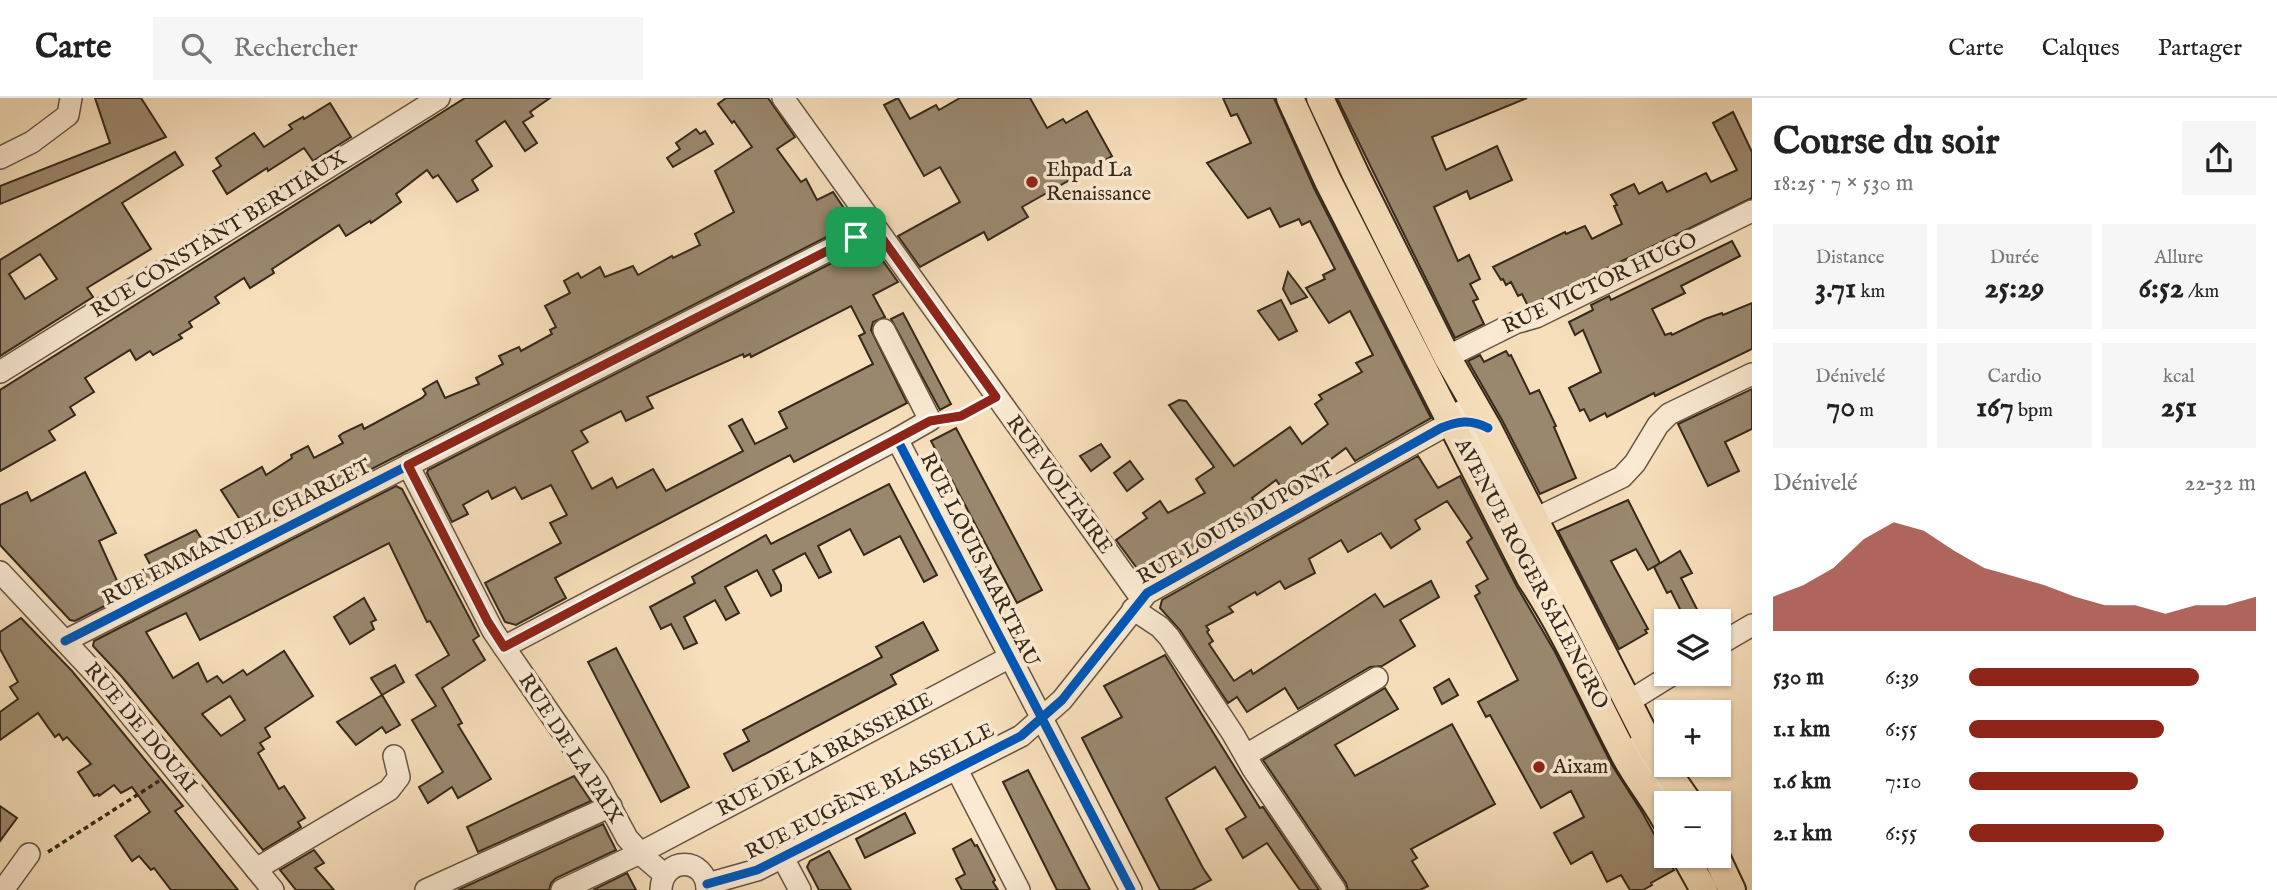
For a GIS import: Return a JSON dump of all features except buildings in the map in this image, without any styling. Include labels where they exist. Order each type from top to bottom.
[{"type":"main road","name":"AVENUE ROGER SALENGRO","points":[[1290,98],[1328,181],[1470,424],[1524,530],[1628,702],[1658,760],[1680,791]]},
{"type":"main road","name":"AVENUE ROGER SALENGRO","points":[[1320,98],[1447,356],[1470,424],[1524,530],[1530,578],[1549,605],[1628,761],[1654,796]]},
{"type":"main road","points":[[1692,868],[1704,890]]},
{"type":"main road","points":[[1722,868],[1732,890]]},
{"type":"street","points":[[0,158],[32,142],[68,115],[71,98]]},
{"type":"street","name":"RUE CONSTANT BERTIAUX","points":[[0,373],[439,98]]},
{"type":"street","name":"RUE VOLTAIRE","points":[[783,98],[996,397],[1137,604],[1169,636],[1335,890]]},
{"type":"street","points":[[1301,98],[1341,186],[1429,359],[1470,424]]},
{"type":"street","points":[[1310,98],[1349,184],[1470,424]]},
{"type":"street","name":"RUE VICTOR HUGO","points":[[1447,356],[1515,323],[1535,317],[1752,211]]},
{"type":"street","name":"RUE EMMANUEL CHARLET","points":[[65,641],[874,227]]},
{"type":"street","points":[[884,330],[930,421],[897,439]]},
{"type":"street","points":[[1524,530],[1622,477],[1636,463],[1662,419],[1752,374]]},
{"type":"street","name":"RUE LOUIS DUPONT","points":[[1042,719],[1062,700],[1137,604],[1152,590],[1281,516],[1470,424]]},
{"type":"street","name":"RUE LOUIS MARTEAU","points":[[504,647],[897,439],[1131,890]]},
{"type":"street","name":"RUE DE LA PAIX","points":[[408,465],[488,622],[611,806],[627,838],[663,882]]},
{"type":"street","name":"RUE DE DOUAI","points":[[0,572],[104,682],[272,890]]},
{"type":"street","points":[[1731,637],[1752,625]]},
{"type":"street","name":"RUE DE LA BRASSERIE","points":[[562,890],[640,853],[1010,657]]},
{"type":"street","points":[[1245,755],[1377,678]]},
{"type":"street","points":[[1628,702],[1654,686]]},
{"type":"street","name":"RUE EUGÈNE BLASSELLE","points":[[707,887],[749,874],[783,858],[1021,736],[1042,719]]},
{"type":"street","points":[[256,869],[389,790],[399,778],[394,756]]},
{"type":"street","points":[[956,768],[1019,890]]},
{"type":"street","points":[[426,890],[611,806]]},
{"type":"street","points":[[3,890],[29,854]]},
{"type":"street","points":[[783,858],[800,890]]},
{"type":"street","points":[[663,882],[678,865],[693,866],[702,873],[707,887]]},
{"type":"street","points":[[1703,868],[1716,890]]},
{"type":"path","points":[[930,421],[961,416],[996,397]]},
{"type":"path","points":[[29,854],[41,857],[176,770]]},
{"type":"cycle path","points":[[65,641],[874,227]]},
{"type":"cycle path","points":[[707,884],[757,870],[1021,736],[1062,700],[1147,593],[1441,428],[1465,422],[1488,428]]},
{"type":"cycle path","points":[[504,647],[897,439],[1131,890]]},
{"type":"place","name":"Ehpad La Renaissance","points":[[1032,182]]},
{"type":"place","name":"Aixam","points":[[1539,767]]},
{"type":"route","points":[[874,227],[996,397],[961,416],[930,421],[504,647],[488,622],[408,465],[856,237],[874,227]]}]
